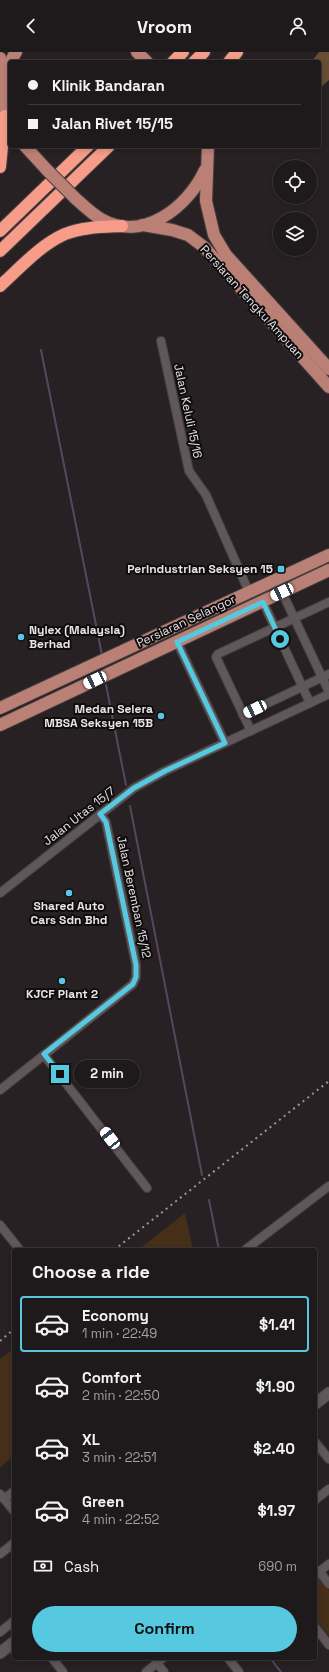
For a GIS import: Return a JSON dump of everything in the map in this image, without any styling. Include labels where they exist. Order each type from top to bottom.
[{"type":"highway","points":[[175,60],[183,52]]},
{"type":"highway","points":[[196,60],[204,52]]},
{"type":"highway","points":[[231,60],[238,52]]},
{"type":"highway","points":[[0,167],[7,120]]},
{"type":"highway","points":[[0,231],[86,148]]},
{"type":"highway","points":[[0,251],[107,148]]},
{"type":"highway","points":[[0,286],[49,242],[66,234],[87,229],[122,226]]},
{"type":"main road","points":[[137,52],[145,60]]},
{"type":"main road","points":[[0,58],[2,102],[7,120]]},
{"type":"main road","points":[[1,87],[8,67]]},
{"type":"main road","points":[[27,148],[75,198],[102,220],[122,226],[143,225],[170,214],[183,203],[198,184],[207,165]]},
{"type":"main road","name":"Persiaran Tengku Ampuan","points":[[208,148],[206,201],[214,235],[226,255],[329,369]]},
{"type":"main road","name":"Persiaran Tengku Ampuan","points":[[143,225],[172,230],[188,235],[204,248],[329,387]]},
{"type":"main road","name":"Persiaran Selangor","points":[[0,708],[329,555]]},
{"type":"main road","name":"Persiaran Selangor","points":[[0,725],[329,570]]},
{"type":"street","name":"Jalan Keluli 15/16","points":[[161,341],[189,471],[206,495],[249,592]]},
{"type":"street","points":[[282,592],[294,618],[326,676],[329,692]]},
{"type":"street","points":[[263,602],[310,702]]},
{"type":"street","points":[[251,731],[216,656],[329,602]]},
{"type":"street","points":[[177,642],[225,743]]},
{"type":"street","points":[[243,714],[326,676]]},
{"type":"street","name":"Jalan Utas 15/7","points":[[0,893],[134,788],[165,771],[251,731],[329,692]]},
{"type":"street","name":"Jalan Beremban 15/12","points":[[0,1090],[133,984],[136,977],[136,965],[106,822],[100,814]]},
{"type":"street","points":[[44,1054],[147,1188]]},
{"type":"street","points":[[248,1248],[329,1186]]},
{"type":"street","points":[[0,1225],[18,1248]]},
{"type":"street","points":[[317,1401],[329,1393]]},
{"type":"street","points":[[317,1444],[329,1459]]},
{"type":"street","points":[[317,1498],[329,1489]]},
{"type":"street","points":[[12,1492],[2,1496],[12,1508]]},
{"type":"street","points":[[0,1554],[12,1545]]},
{"type":"street","points":[[329,1564],[318,1572],[329,1584]]},
{"type":"street","points":[[0,1632],[12,1623]]},
{"type":"street","points":[[317,1630],[329,1645]]},
{"type":"street","points":[[0,1653],[12,1644]]},
{"type":"street","points":[[54,1660],[63,1672]]},
{"type":"street","points":[[230,1660],[239,1672]]},
{"type":"street","points":[[146,1672],[160,1661],[164,1672]]},
{"type":"shaded area","points":[[319,52],[329,52],[329,80],[321,87],[321,60],[313,60]]},
{"type":"shaded area","points":[[185,1213],[193,1248],[141,1248]]},
{"type":"shaded area","points":[[12,1350],[12,1458],[0,1467],[0,1359]]},
{"type":"shaded area","points":[[319,1578],[329,1590],[329,1636],[317,1621],[317,1580]]},
{"type":"waterway","points":[[41,350],[102,655]]},
{"type":"waterway","points":[[106,685],[126,785]]},
{"type":"waterway","points":[[130,806],[202,1175]]},
{"type":"waterway","points":[[209,1200],[219,1248]]},
{"type":"waterway","points":[[272,1660],[281,1672]]},
{"type":"railway","points":[[117,1248],[329,1081]]},
{"type":"railway","points":[[0,1341],[12,1331]]},
{"type":"place","name":"Perindustrian Seksyen 15","points":[[281,569]]},
{"type":"place","name":"Nylex (Malaysia) Berhad","points":[[21,637]]},
{"type":"place","name":"Medan Selera MBSA Seksyen 15B","points":[[161,716]]},
{"type":"place","name":"Shared Auto Cars Sdn Bhd","points":[[69,893]]},
{"type":"place","name":"KJCF Plant 2","points":[[62,981]]},
{"type":"route","points":[[60,1074],[44,1054],[133,984],[136,977],[136,965],[106,822],[100,814],[134,788],[165,771],[225,743],[177,642],[263,602],[280,639]]}]
